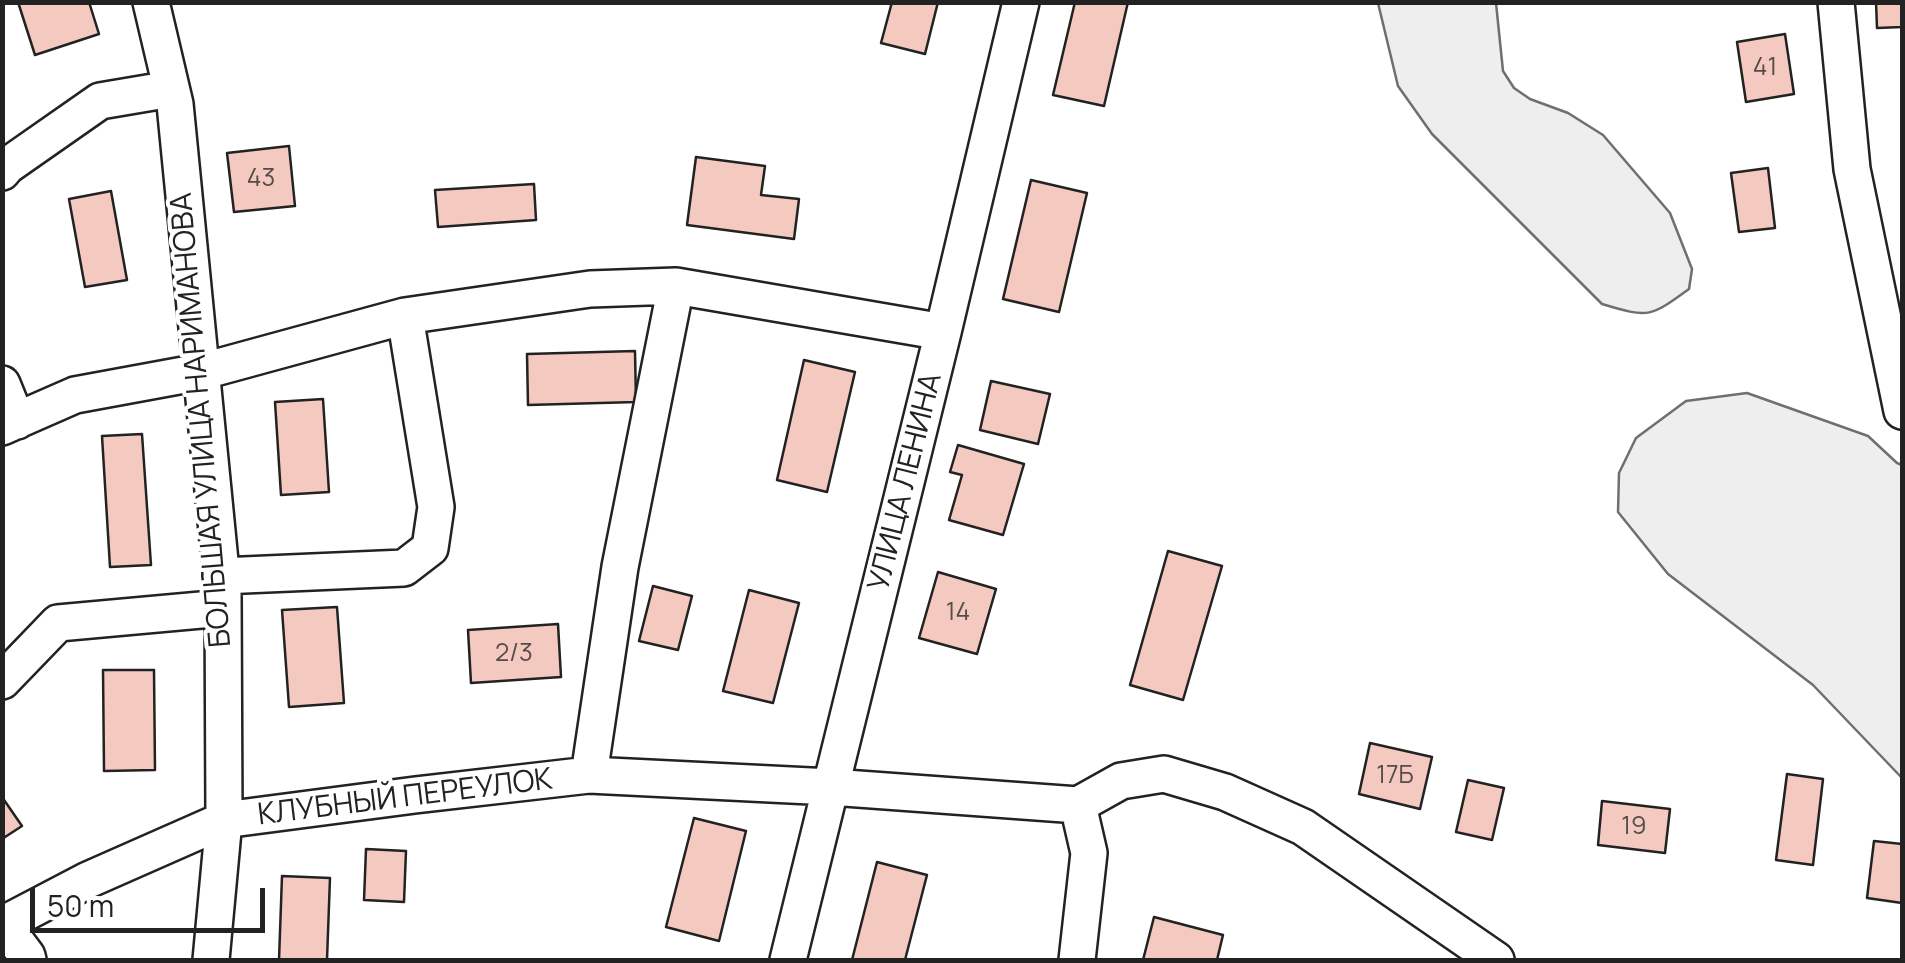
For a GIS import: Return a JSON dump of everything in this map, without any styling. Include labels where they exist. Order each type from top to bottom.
[{"type":"street","name":"БОЛЬШАЯ УЛИЦА НАРИМАНОВА","points":[[151,2],[176,123],[222,592],[224,820],[212,960]]},
{"type":"street","name":"УЛИЦА ЛЕНИНА","points":[[788,960],[1021,2]]},
{"type":"street","points":[[1836,2],[1852,169],[1902,411]]},
{"type":"street","points":[[2,172],[100,102],[171,89]]},
{"type":"street","points":[[588,775],[620,566],[676,286]]},
{"type":"street","points":[[2,384],[10,424],[75,395],[200,372],[405,316],[590,289],[676,286],[943,332]]},
{"type":"street","points":[[2,681],[58,623],[222,592],[404,568],[430,548],[436,507],[405,316]]},
{"type":"street","points":[[1077,960],[1089,853],[1078,805],[1121,781],[1164,774],[1225,792],[1302,827],[1496,960]]},
{"type":"street","name":"КЛУБНЫЙ ПЕРЕУЛОК","points":[[3,925],[88,880],[224,820],[588,775],[831,786],[1078,805]]},
{"type":"street","points":[[3,925],[28,960]]},
{"type":"shaded area","points":[[1378,3],[1496,3],[1503,71],[1514,88],[1530,99],[1568,113],[1603,135],[1670,213],[1692,269],[1689,289],[1648,313],[1602,304],[1432,134],[1398,86]]},
{"type":"shaded area","points":[[1747,393],[1868,436],[1902,465],[1902,778],[1813,685],[1668,574],[1618,512],[1619,473],[1636,438],[1686,401]]},
{"type":"building","points":[[18,2],[89,2],[99,34],[35,55]]},
{"type":"building","points":[[892,2],[938,2],[925,54],[881,43]]},
{"type":"building","points":[[1075,2],[1128,2],[1104,106],[1053,95]]},
{"type":"building","points":[[1876,2],[1902,2],[1902,27],[1877,28]]},
{"type":"building","points":[[1785,34],[1794,94],[1746,102],[1737,42]]},
{"type":"building","points":[[289,146],[295,206],[234,212],[227,153]]},
{"type":"building","points":[[696,157],[765,166],[761,195],[799,199],[794,239],[687,225]]},
{"type":"building","points":[[1768,168],[1775,228],[1739,232],[1731,173]]},
{"type":"building","points":[[1031,180],[1087,193],[1059,312],[1003,299]]},
{"type":"building","points":[[534,184],[536,220],[438,227],[435,190]]},
{"type":"building","points":[[111,191],[127,280],[85,287],[69,199]]},
{"type":"building","points":[[635,351],[636,402],[528,405],[527,354]]},
{"type":"building","points":[[804,360],[855,372],[827,492],[777,480]]},
{"type":"building","points":[[991,381],[1050,394],[1038,444],[980,430]]},
{"type":"building","points":[[323,399],[329,492],[281,495],[275,402]]},
{"type":"building","points":[[142,434],[151,565],[110,567],[102,436]]},
{"type":"building","points":[[958,445],[1024,464],[1003,535],[949,520],[962,475],[950,472]]},
{"type":"building","points":[[1168,551],[1222,566],[1183,700],[1130,685]]},
{"type":"building","points":[[938,572],[996,589],[977,654],[919,638]]},
{"type":"building","points":[[653,586],[692,596],[678,650],[639,641]]},
{"type":"building","points":[[749,590],[799,603],[773,703],[723,691]]},
{"type":"building","points":[[337,607],[344,703],[289,707],[282,610]]},
{"type":"building","points":[[558,624],[561,677],[471,683],[468,630]]},
{"type":"building","points":[[103,670],[154,670],[155,770],[104,771]]},
{"type":"building","points":[[1370,743],[1432,757],[1420,809],[1359,794]]},
{"type":"building","points":[[1787,774],[1823,779],[1813,865],[1776,860]]},
{"type":"building","points":[[1468,780],[1504,788],[1492,840],[1456,832]]},
{"type":"building","points":[[2,797],[22,826],[2,839]]},
{"type":"building","points":[[1602,801],[1670,809],[1665,853],[1598,845]]},
{"type":"building","points":[[694,818],[746,831],[719,941],[666,927]]},
{"type":"building","points":[[1874,841],[1902,844],[1902,903],[1867,898]]},
{"type":"building","points":[[366,849],[406,851],[404,902],[364,900]]},
{"type":"building","points":[[877,862],[927,875],[905,960],[852,960]]},
{"type":"building","points":[[282,876],[330,878],[327,960],[279,960]]},
{"type":"building","points":[[1154,917],[1223,935],[1217,960],[1143,960]]}]
